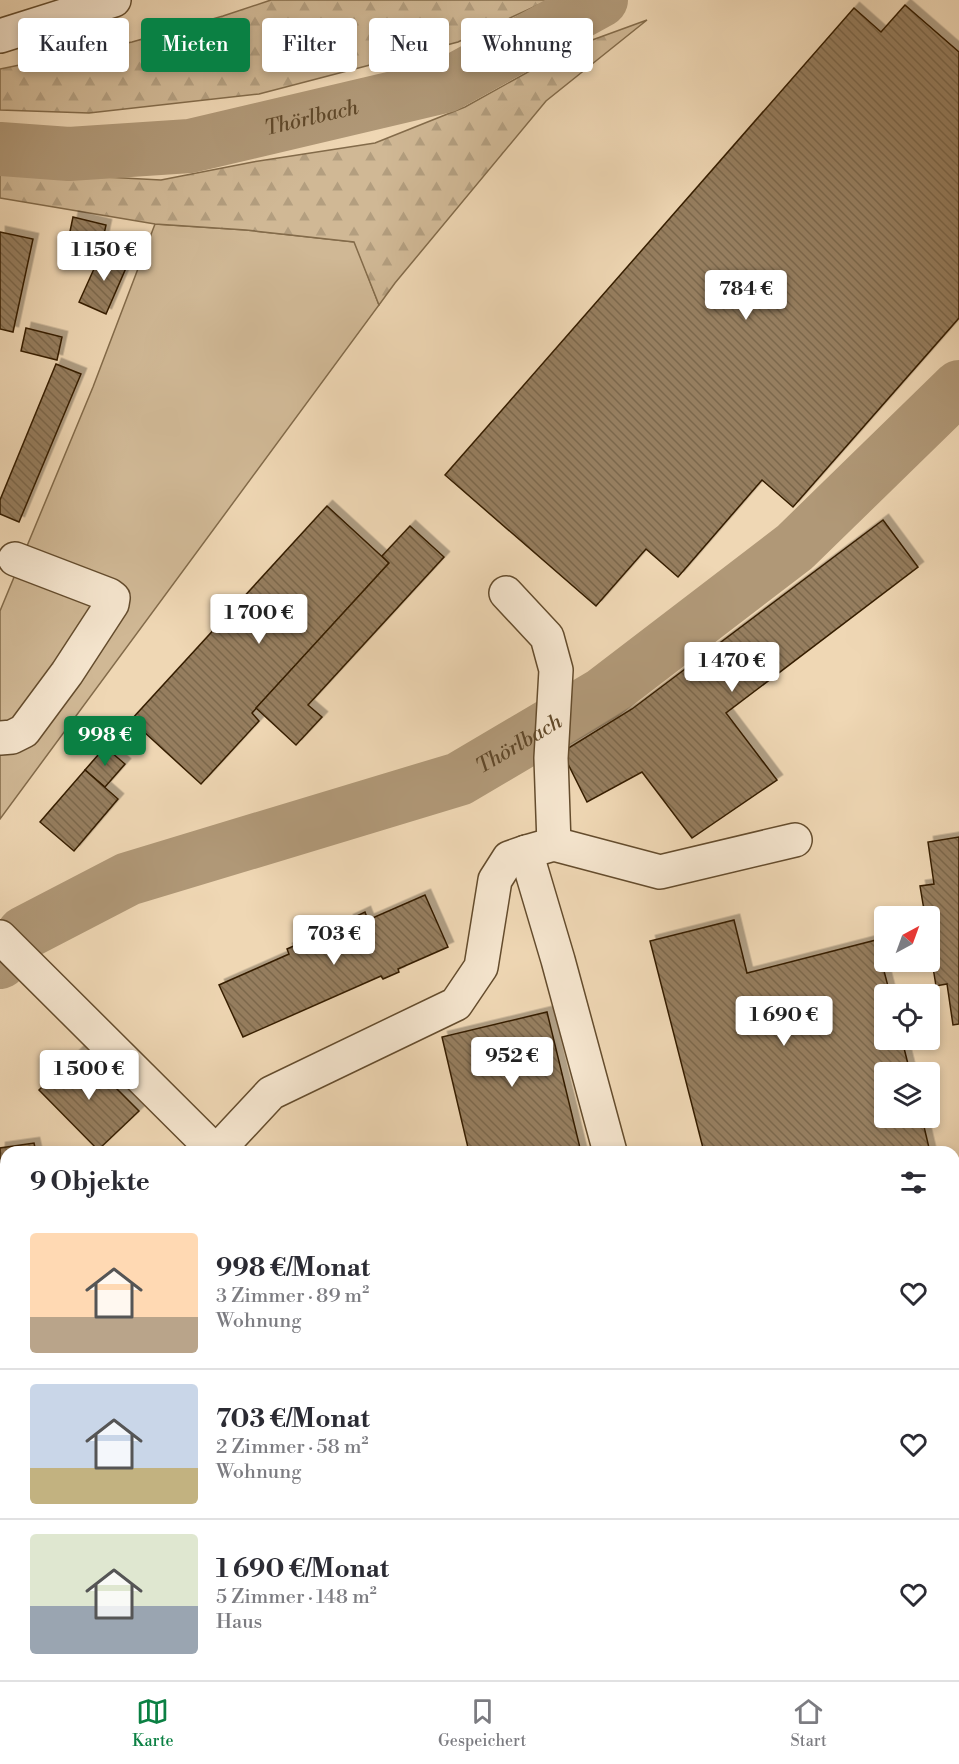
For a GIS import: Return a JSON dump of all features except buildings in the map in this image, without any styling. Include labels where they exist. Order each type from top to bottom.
[{"type":"street","points":[[0,36],[114,0]]},
{"type":"street","points":[[0,738],[12,737],[24,731],[67,673],[112,604],[112,598],[109,595],[15,559]]},
{"type":"street","points":[[506,593],[547,637],[556,670],[551,758],[540,848],[558,960],[608,1146]]},
{"type":"street","points":[[222,1146],[271,1094],[456,1004],[481,967],[495,880],[509,858],[540,848],[660,872],[795,840]]},
{"type":"street","points":[[0,937],[210,1146]]},
{"type":"green space","points":[[271,0],[549,0],[510,18],[461,18],[461,41],[449,44],[449,18],[369,18],[369,65],[357,68],[357,18],[262,18],[262,72],[343,72],[259,94],[89,113],[0,110],[0,69],[18,65],[18,72],[129,72],[129,43],[141,39],[141,72],[250,72],[250,18],[216,18]]},
{"type":"green space","points":[[647,20],[593,63],[593,40]]},
{"type":"green space","points":[[528,72],[582,72],[546,101],[379,305],[354,242],[246,230],[155,224],[0,198],[0,169],[161,180],[253,162],[375,143],[465,107]]},
{"type":"green space","points":[[155,224],[246,230],[355,242],[379,305],[0,819],[0,611],[93,387]]},
{"type":"waterway","name":"Thörlbach","points":[[0,149],[69,154],[190,146],[445,86],[601,0]]},
{"type":"waterway","name":"Thörlbach","points":[[0,962],[24,933],[128,879],[459,779],[603,694],[795,547],[959,387]]}]
